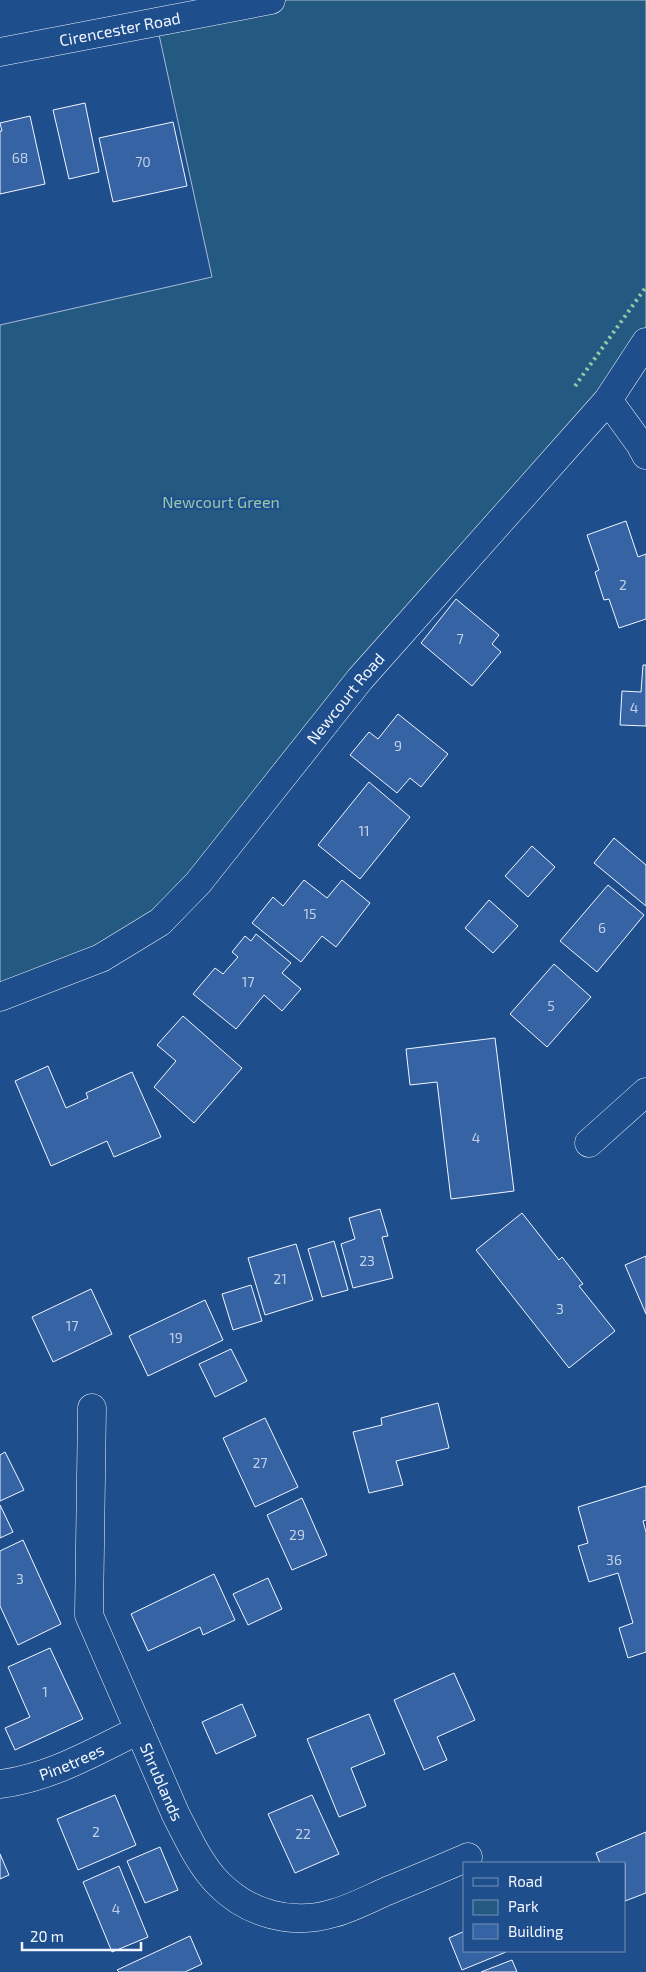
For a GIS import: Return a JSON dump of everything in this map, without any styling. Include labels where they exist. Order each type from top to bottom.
[{"type":"street","name":"Cirencester Road","points":[[0,52],[271,0]]},
{"type":"street","name":"Newcourt Road","points":[[0,997],[101,958],[160,922],[198,883],[360,679],[608,400],[646,342]]},
{"type":"street","points":[[608,400],[646,455]]},
{"type":"street","points":[[589,1143],[646,1092]]},
{"type":"street","name":"Shrublands","points":[[92,1408],[89,1615],[176,1815],[195,1850],[217,1882],[234,1898],[255,1910],[274,1916],[294,1919],[314,1918],[334,1913],[468,1857]]},
{"type":"street","name":"Pinetrees","points":[[0,1784],[17,1782],[55,1771],[139,1730]]},
{"type":"green space","name":"Newcourt Green","points":[[271,0],[646,0],[646,342],[160,922],[0,999],[0,325],[212,277],[156,21]]},
{"type":"building","points":[[85,103],[99,172],[69,179],[53,110]]},
{"type":"building","points":[[30,116],[45,184],[0,194],[0,131],[2,131],[0,123]]},
{"type":"building","points":[[173,122],[187,186],[113,202],[99,138]]},
{"type":"building","points":[[626,521],[638,557],[646,554],[646,619],[619,628],[609,599],[604,600],[595,572],[599,570],[587,535]]},
{"type":"building","points":[[456,599],[499,635],[492,644],[501,652],[472,686],[421,643]]},
{"type":"building","points":[[643,665],[646,665],[646,726],[620,725],[622,691],[641,692]]},
{"type":"building","points":[[398,714],[448,754],[421,787],[410,778],[397,793],[350,755],[369,732],[378,739]]},
{"type":"building","points":[[369,782],[410,817],[360,879],[318,845]]},
{"type":"building","points":[[614,838],[646,865],[646,906],[594,863]]},
{"type":"building","points":[[532,846],[555,867],[528,897],[505,876]]},
{"type":"building","points":[[304,880],[327,898],[342,880],[370,903],[336,947],[322,936],[301,962],[252,923],[273,897],[283,906]]},
{"type":"building","points":[[608,885],[644,915],[597,972],[560,941]]},
{"type":"building","points":[[489,900],[518,926],[493,953],[465,928]]},
{"type":"building","points":[[256,934],[291,963],[282,973],[301,989],[282,1011],[264,995],[236,1029],[193,994],[215,968],[223,974],[238,957],[232,952],[245,936],[251,941]]},
{"type":"building","points":[[554,964],[591,997],[547,1047],[510,1014]]},
{"type":"building","points":[[183,1016],[242,1068],[194,1123],[154,1087],[176,1061],[157,1045]]},
{"type":"building","points":[[495,1038],[514,1191],[451,1199],[437,1082],[410,1085],[406,1049]]},
{"type":"building","points":[[48,1066],[66,1108],[88,1098],[86,1093],[132,1072],[161,1137],[114,1157],[107,1141],[51,1166],[15,1081]]},
{"type":"building","points":[[380,1209],[388,1236],[382,1237],[393,1278],[353,1288],[341,1244],[355,1239],[349,1218]]},
{"type":"building","points":[[522,1213],[559,1260],[562,1257],[583,1284],[579,1286],[615,1331],[569,1368],[476,1250]]},
{"type":"building","points":[[334,1241],[348,1290],[322,1297],[308,1249]]},
{"type":"building","points":[[296,1244],[313,1300],[265,1315],[248,1258]]},
{"type":"building","points":[[646,1256],[646,1314],[625,1265]]},
{"type":"building","points":[[251,1285],[262,1321],[233,1330],[222,1294]]},
{"type":"building","points":[[91,1289],[112,1334],[53,1362],[32,1317]]},
{"type":"building","points":[[205,1300],[223,1340],[148,1376],[129,1336]]},
{"type":"building","points":[[231,1349],[247,1381],[215,1397],[199,1364]]},
{"type":"building","points":[[438,1403],[449,1448],[396,1461],[403,1485],[369,1493],[353,1432],[382,1425],[381,1418]]},
{"type":"building","points":[[265,1418],[298,1487],[255,1507],[223,1438]]},
{"type":"building","points":[[5,1452],[24,1490],[0,1501],[0,1455]]},
{"type":"building","points":[[646,1486],[646,1520],[643,1521],[646,1532],[646,1652],[628,1658],[619,1628],[633,1623],[618,1573],[589,1582],[578,1546],[588,1543],[578,1507]]},
{"type":"building","points":[[302,1498],[327,1555],[292,1570],[267,1515]]},
{"type":"building","points":[[0,1505],[13,1532],[0,1538]]},
{"type":"building","points":[[23,1540],[61,1624],[18,1645],[0,1606],[0,1551]]},
{"type":"building","points":[[214,1574],[235,1620],[203,1635],[200,1627],[148,1651],[131,1614]]},
{"type":"building","points":[[268,1578],[282,1609],[248,1625],[233,1594]]},
{"type":"building","points":[[50,1648],[83,1719],[15,1750],[5,1728],[30,1717],[8,1667]]},
{"type":"building","points":[[454,1673],[475,1720],[437,1737],[447,1760],[424,1770],[394,1700]]},
{"type":"building","points":[[242,1704],[256,1736],[216,1754],[202,1722]]},
{"type":"building","points":[[369,1714],[385,1754],[351,1768],[366,1806],[339,1817],[307,1739]]},
{"type":"building","points":[[115,1795],[136,1845],[78,1870],[57,1819]]},
{"type":"building","points":[[312,1795],[339,1854],[295,1873],[268,1814]]},
{"type":"building","points":[[646,1832],[646,1893],[626,1901],[626,1862],[600,1862],[596,1853]]},
{"type":"building","points":[[160,1847],[178,1890],[145,1903],[127,1861]]},
{"type":"building","points":[[0,1854],[9,1875],[0,1879]]},
{"type":"building","points":[[119,1866],[148,1937],[112,1952],[83,1882]]},
{"type":"building","points":[[463,1932],[463,1952],[506,1952],[462,1970],[449,1938]]},
{"type":"building","points":[[190,1936],[202,1964],[185,1972],[119,1972],[117,1970]]},
{"type":"building","points":[[512,1960],[517,1972],[481,1972]]},
{"type":"hedge","points":[[575,386],[646,287]]}]
